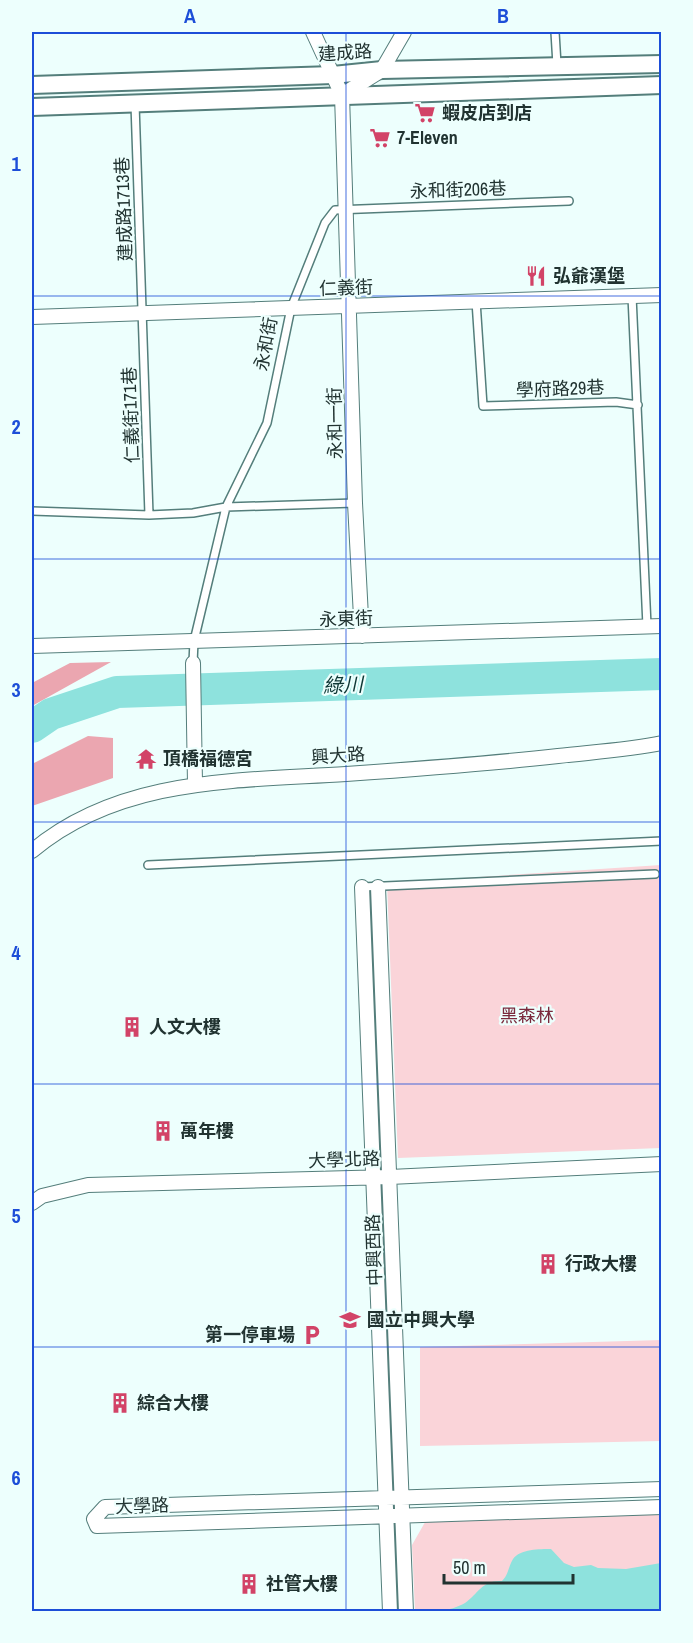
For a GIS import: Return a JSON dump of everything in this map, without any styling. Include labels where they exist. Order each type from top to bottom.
[{"type":"street","points":[[313,32],[342,95],[347,209]]},
{"type":"street","points":[[342,95],[382,70],[404,32]]},
{"type":"street","name":"建成路","points":[[32,85],[333,75],[382,70],[662,64]]},
{"type":"street","points":[[32,106],[662,85]]},
{"type":"street","name":"永和一街","points":[[347,209],[355,503],[362,636]]},
{"type":"street","name":"仁義街","points":[[32,317],[662,295]]},
{"type":"street","name":"永東街","points":[[32,646],[654,626]]},
{"type":"street","points":[[193,663],[195,784]]},
{"type":"street","name":"興大路","points":[[32,852],[67,825],[114,803],[195,784],[472,765],[662,743]]},
{"type":"street","name":"中興西路","points":[[362,887],[390,1611]]},
{"type":"street","name":"中興西路","points":[[378,887],[406,1611]]},
{"type":"street","name":"大學北路","points":[[32,1203],[42,1196],[88,1185],[390,1177],[662,1164]]},
{"type":"street","name":"大學路","points":[[662,1489],[105,1507],[94,1519],[97,1526],[662,1507]]},
{"type":"lane","points":[[555,32],[557,67]]},
{"type":"lane","name":"建成路1713巷","points":[[135,103],[143,313]]},
{"type":"lane","name":"永和街206巷","points":[[347,209],[569,201]]},
{"type":"lane","name":"永和街","points":[[193,663],[194,641],[226,507],[267,423],[291,308],[325,223],[335,210],[347,209]]},
{"type":"lane","points":[[632,296],[654,626]]},
{"type":"lane","name":"學府路29巷","points":[[476,302],[483,406],[616,402],[638,405]]},
{"type":"lane","name":"仁義街171巷","points":[[143,313],[149,515]]},
{"type":"lane","points":[[32,511],[149,515],[193,513],[226,507],[355,503]]},
{"type":"lane","points":[[148,865],[662,841]]},
{"type":"lane","points":[[362,887],[655,874]]},
{"type":"green space","name":"黑森林","points":[[661,865],[661,1148],[398,1158],[387,883]]},
{"type":"green space","points":[[661,1340],[661,1441],[420,1446],[420,1347]]},
{"type":"green space","points":[[661,1508],[661,1611],[415,1611],[412,1545],[428,1517]]},
{"type":"shaded area","points":[[111,662],[32,706],[32,683],[70,663]]},
{"type":"shaded area","points":[[88,736],[113,738],[113,778],[32,806],[32,764]]},
{"type":"water","points":[[551,1549],[564,1563],[574,1567],[591,1565],[598,1568],[626,1569],[661,1563],[661,1611],[441,1611],[465,1603],[485,1585],[502,1581],[513,1559],[520,1553]]},
{"type":"waterway","name":"綠川","points":[[32,727],[51,714],[117,692],[662,674]]},
{"type":"place","name":"蝦皮店到店","points":[[425,113]]},
{"type":"place","name":"7-Eleven","points":[[380,138]]},
{"type":"place","name":"弘爺漢堡","points":[[536,276]]},
{"type":"place","name":"頂橋福德宮","points":[[146,759]]},
{"type":"place","name":"人文大樓","points":[[132,1027]]},
{"type":"place","name":"萬年樓","points":[[163,1131]]},
{"type":"place","name":"行政大樓","points":[[548,1264]]},
{"type":"place","name":"國立中興大學","points":[[350,1320]]},
{"type":"place","name":"第一停車場","points":[[312,1335]]},
{"type":"place","name":"綜合大樓","points":[[120,1403]]},
{"type":"place","name":"社管大樓","points":[[249,1584]]}]
